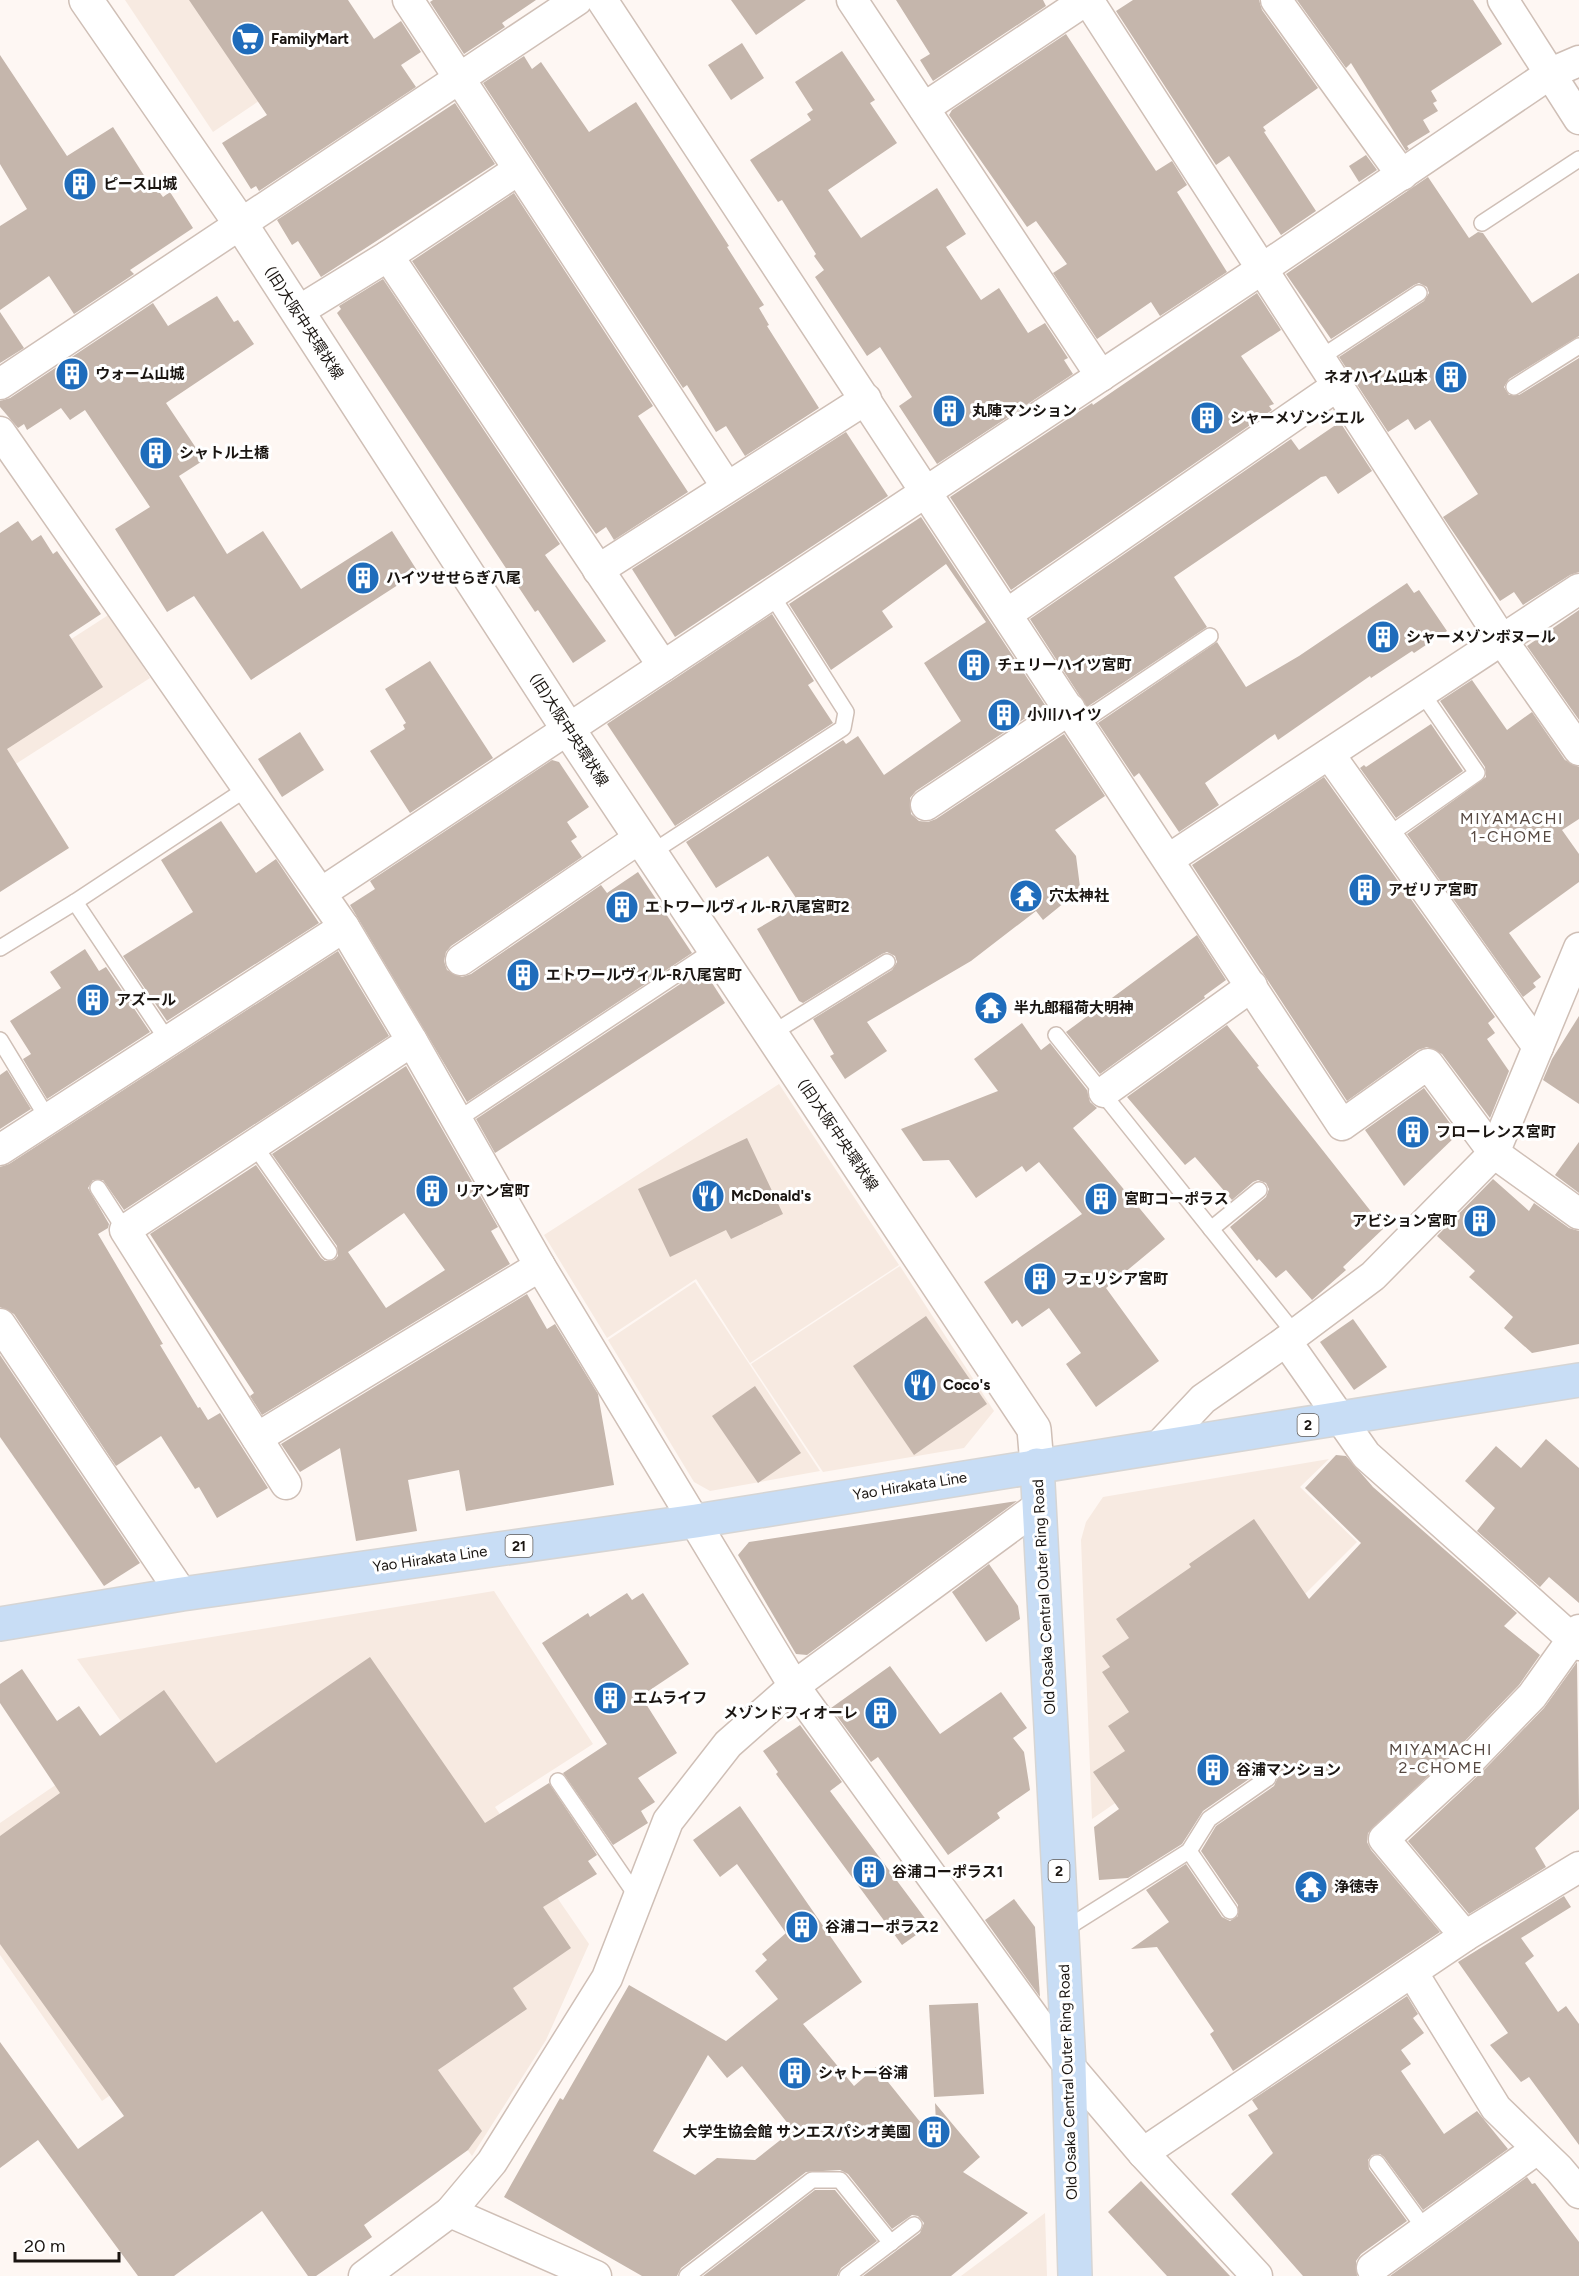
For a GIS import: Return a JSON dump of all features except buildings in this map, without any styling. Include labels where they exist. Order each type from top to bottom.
[{"type":"main road","name":"Old Osaka Central Outer Ring Road","points":[[1075,2276],[1069,2066],[1037,1466],[1341,1420],[1579,1380]]},
{"type":"main road","name":"Yao Hirakata Line","points":[[0,1624],[182,1594],[696,1521],[1037,1466]]},
{"type":"street","name":"(旧)大阪中央環状線","points":[[86,0],[240,223],[568,729],[1034,1429],[1037,1466]]},
{"type":"street","points":[[408,0],[727,487]]},
{"type":"street","points":[[0,384],[577,0]]},
{"type":"street","points":[[602,0],[1342,1125],[1428,1064],[1494,1152],[1579,1214]]},
{"type":"street","points":[[852,0],[1101,376]]},
{"type":"street","points":[[924,108],[1087,0],[1502,640],[1579,750]]},
{"type":"street","points":[[1276,0],[1402,175]]},
{"type":"street","points":[[1503,0],[1579,119]]},
{"type":"street","points":[[321,893],[1262,269],[1551,73],[1579,61]]},
{"type":"street","points":[[297,312],[388,256],[518,170]]},
{"type":"street","points":[[388,256],[663,666]]},
{"type":"street","points":[[1007,614],[1337,386]]},
{"type":"street","points":[[598,570],[866,399]]},
{"type":"street","points":[[0,432],[249,787],[344,927],[412,1041],[540,1266],[794,1686],[1069,2066],[1143,2153],[1257,2276]]},
{"type":"street","points":[[1169,859],[1579,589]]},
{"type":"street","points":[[926,805],[1075,717]]},
{"type":"street","points":[[1329,754],[1538,1047]]},
{"type":"street","points":[[461,960],[646,845]]},
{"type":"street","points":[[0,1150],[344,927]]},
{"type":"street","points":[[1157,1448],[1203,1400],[1373,1276],[1494,1152],[1579,948]]},
{"type":"street","points":[[1104,1092],[1252,986]]},
{"type":"street","points":[[286,1484],[125,1230],[412,1041]]},
{"type":"street","points":[[256,1438],[540,1266]]},
{"type":"street","points":[[0,1324],[182,1594]]},
{"type":"street","points":[[1291,1338],[1341,1420],[1366,1455],[1576,1639],[1525,1703],[1473,1757],[1384,1839],[1465,1936]]},
{"type":"street","points":[[363,2276],[450,2212],[492,2162],[607,1978],[668,1821],[728,1744],[794,1686],[1039,1506]]},
{"type":"street","points":[[1143,2153],[1465,1936],[1579,1867]]},
{"type":"street","points":[[1412,1972],[1496,2108],[1579,2193]]},
{"type":"street","points":[[1372,2268],[1537,2149]]},
{"type":"street","points":[[450,2212],[596,2276]]},
{"type":"lane","points":[[1482,223],[1579,159]]},
{"type":"lane","points":[[1320,358],[1419,293]]},
{"type":"lane","points":[[1514,387],[1579,346]]},
{"type":"lane","points":[[646,845],[843,728],[846,712],[771,594]]},
{"type":"lane","points":[[1075,717],[1210,636]]},
{"type":"lane","points":[[1387,836],[1477,773],[1422,693]]},
{"type":"lane","points":[[0,948],[75,902],[249,787]]},
{"type":"lane","points":[[75,902],[168,1041]]},
{"type":"lane","points":[[457,1120],[715,949]]},
{"type":"lane","points":[[771,1034],[886,962]]},
{"type":"lane","points":[[1056,1035],[1104,1092],[1211,1229],[1291,1338]]},
{"type":"lane","points":[[0,1040],[48,1119]]},
{"type":"lane","points":[[254,1145],[328,1252]]},
{"type":"lane","points":[[98,1188],[125,1230]]},
{"type":"lane","points":[[1211,1229],[1259,1190]]},
{"type":"lane","points":[[1062,1931],[1189,1851],[1209,1819],[1268,1778]]},
{"type":"lane","points":[[558,1781],[638,1898]]},
{"type":"lane","points":[[1189,1851],[1230,1911]]},
{"type":"lane","points":[[1377,2163],[1425,2229]]},
{"type":"lane","points":[[687,2276],[812,2180],[840,2180],[891,2243]]},
{"type":"lane","points":[[847,2276],[914,2225]]},
{"type":"shaded area","points":[[125,0],[249,0],[299,74],[213,132]]},
{"type":"shaded area","points":[[110,614],[150,678],[0,774],[0,685]]},
{"type":"shaded area","points":[[779,1084],[899,1265],[750,1363],[696,1279],[607,1338],[544,1235]]},
{"type":"shaded area","points":[[900,1266],[994,1411],[964,1448],[823,1472],[751,1364]]},
{"type":"shaded area","points":[[695,1282],[820,1471],[710,1491],[694,1482],[608,1340]]},
{"type":"shaded area","points":[[1329,1459],[1300,1487],[1357,1542],[1283,1616],[1318,1664],[1092,1819],[1081,1540],[1086,1522],[1103,1497]]},
{"type":"shaded area","points":[[494,1591],[593,1744],[495,1807],[589,1944],[546,2040],[472,2156],[320,1947],[102,2101],[0,1955],[0,1823],[130,1734],[77,1659]]},
{"type":"shaded area","points":[[1045,2213],[1047,2276],[961,2276]]},
{"type":"place","name":"FamilyMart","points":[[248,39]]},
{"type":"place","name":"ピース山城","points":[[80,184]]},
{"type":"place","name":"ウォーム山城","points":[[72,374]]},
{"type":"place","name":"ネオハイム山本","points":[[1451,377]]},
{"type":"place","name":"丸陣マンション","points":[[949,411]]},
{"type":"place","name":"シャーメゾンシエル","points":[[1207,418]]},
{"type":"place","name":"シャトル土橋","points":[[156,453]]},
{"type":"place","name":"ハイツせせらぎ八尾","points":[[363,578]]},
{"type":"place","name":"シャーメゾンボヌール","points":[[1383,637]]},
{"type":"place","name":"チェリーハイツ宮町","points":[[974,665]]},
{"type":"place","name":"小川ハイツ","points":[[1004,715]]},
{"type":"place","name":"アゼリア宮町","points":[[1365,890]]},
{"type":"place","name":"穴太神社","points":[[1026,896]]},
{"type":"place","name":"エトワールヴィル-R八尾宮町2","points":[[622,907]]},
{"type":"place","name":"エトワールヴィル-R八尾宮町","points":[[523,975]]},
{"type":"place","name":"アズール","points":[[93,1000]]},
{"type":"place","name":"半九郎稲荷大明神","points":[[991,1008]]},
{"type":"place","name":"フローレンス宮町","points":[[1413,1132]]},
{"type":"place","name":"リアン宮町","points":[[432,1191]]},
{"type":"place","name":"McDonald's","points":[[708,1196]]},
{"type":"place","name":"宮町コーポラス","points":[[1101,1199]]},
{"type":"place","name":"アビション宮町","points":[[1480,1221]]},
{"type":"place","name":"フェリシア宮町","points":[[1040,1279]]},
{"type":"place","name":"Coco's","points":[[920,1385]]},
{"type":"place","name":"エムライフ","points":[[610,1698]]},
{"type":"place","name":"メゾンドフィオーレ","points":[[881,1713]]},
{"type":"place","name":"谷浦マンション","points":[[1213,1770]]},
{"type":"place","name":"谷浦コーポラス1","points":[[869,1872]]},
{"type":"place","name":"浄徳寺","points":[[1311,1887]]},
{"type":"place","name":"谷浦コーポラス2","points":[[802,1927]]},
{"type":"place","name":"シャトー谷浦","points":[[795,2073]]},
{"type":"place","name":"大学生協会館 サンエスパシオ美園","points":[[934,2132]]},
{"type":"district","name":"MIYAMACHI 1-CHOME","points":[[1512,827]]},
{"type":"district","name":"MIYAMACHI 2-CHOME","points":[[1441,1758]]}]
